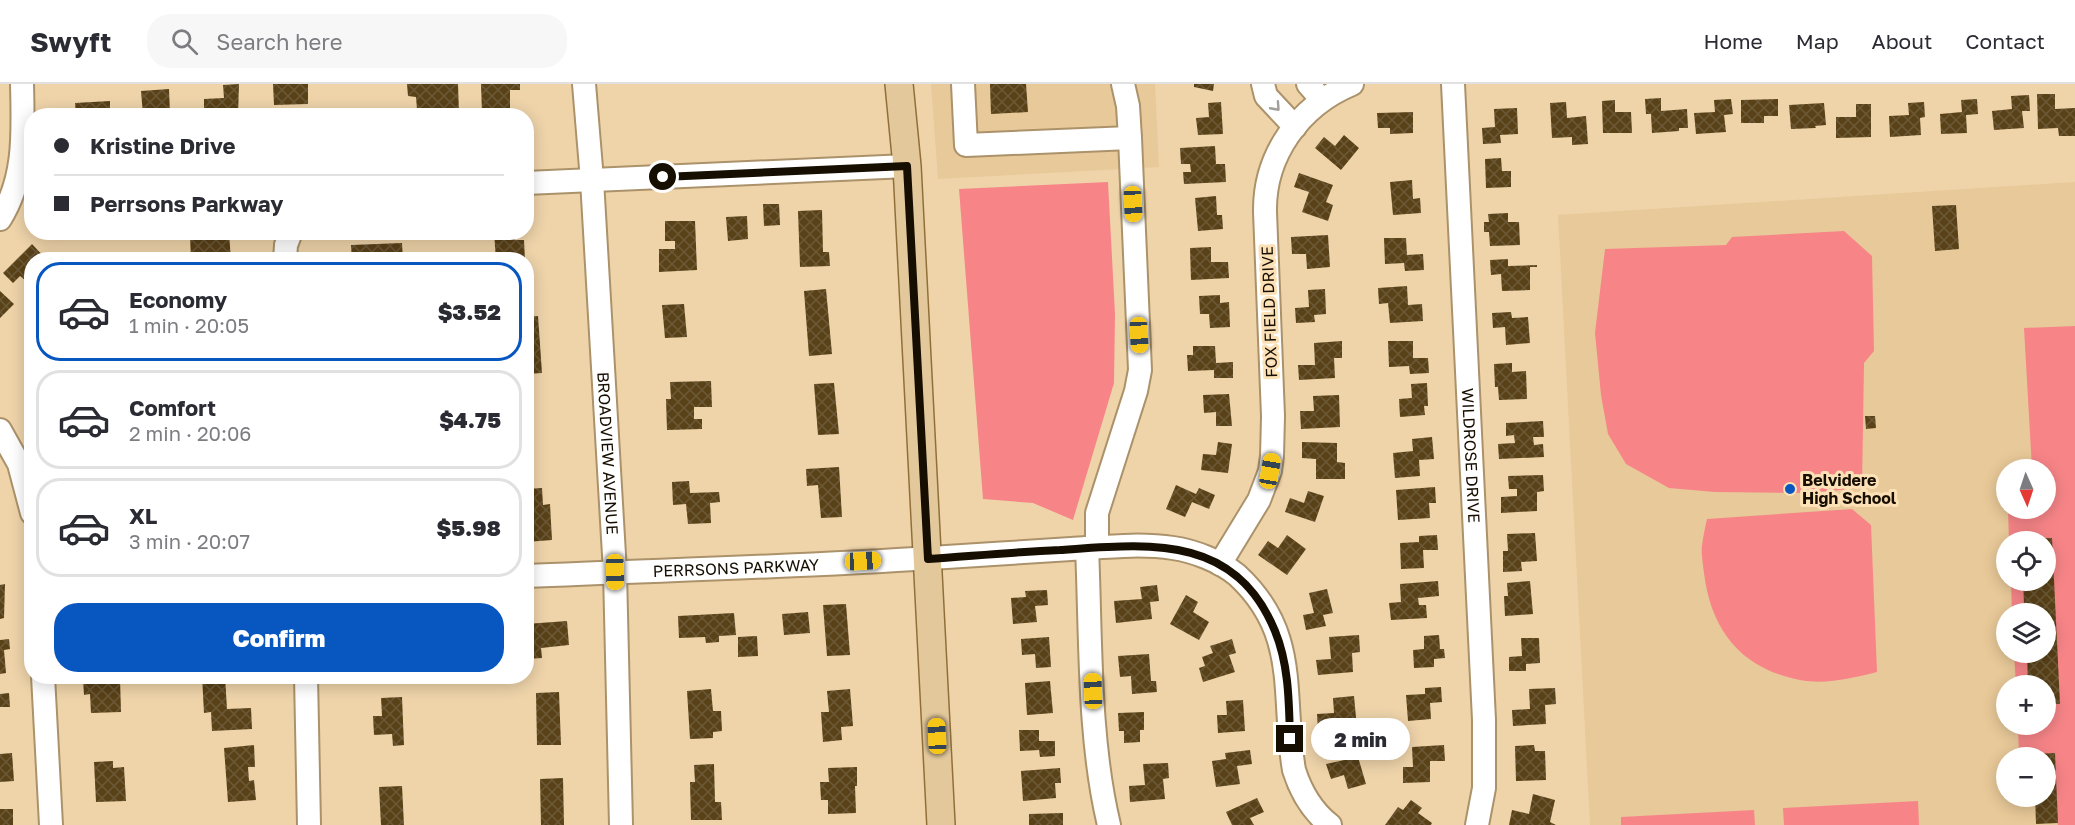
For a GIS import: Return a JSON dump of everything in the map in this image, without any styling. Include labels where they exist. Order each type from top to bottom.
[{"type":"main road","points":[[899,84],[907,166],[941,825]]},
{"type":"street","points":[[0,219],[16,187],[21,165],[22,84]]},
{"type":"street","name":"BROADVIEW AVENUE","points":[[584,84],[592,180],[615,572],[621,825]]},
{"type":"street","points":[[963,84],[966,145],[1130,138]]},
{"type":"street","points":[[1109,825],[1101,791],[1093,691],[1092,548],[1097,513],[1136,391],[1140,370],[1130,138],[1128,106],[1123,84]]},
{"type":"street","points":[[1263,84],[1266,96],[1294,127]]},
{"type":"street","name":"FOX FIELD DRIVE","points":[[1220,564],[1259,500],[1270,471],[1272,456],[1273,416],[1265,198],[1267,182],[1277,152],[1315,92],[1339,89],[1352,84]]},
{"type":"street","name":"WILDROSE DRIVE","points":[[1453,84],[1484,720],[1484,788],[1477,825]]},
{"type":"street","points":[[534,183],[907,166]]},
{"type":"street","points":[[0,430],[18,464],[24,485]]},
{"type":"street","name":"PERRSONS PARKWAY","points":[[534,576],[928,559],[1128,545],[1174,548],[1196,554],[1220,564],[1236,575],[1257,598],[1275,630],[1285,663],[1294,770],[1298,784],[1311,807],[1330,825]]},
{"type":"street","points":[[43,684],[51,825]]},
{"type":"street","points":[[306,684],[309,825]]},
{"type":"shaded area","points":[[931,84],[1155,84],[1159,167],[938,179]]},
{"type":"shaded area","points":[[1108,182],[1115,314],[1114,383],[1073,520],[1033,503],[983,499],[959,189]]},
{"type":"shaded area","name":"Belvidere High School","points":[[2075,182],[2075,825],[1590,825],[1558,215]]},
{"type":"shaded area","points":[[1844,231],[1872,256],[1874,351],[1864,363],[1862,488],[1807,493],[1715,492],[1669,488],[1626,464],[1608,434],[1601,395],[1595,333],[1605,249],[1726,245],[1732,237]]},
{"type":"shaded area","points":[[2075,326],[2075,825],[2058,825],[2051,807],[2056,807],[2056,747],[2019,747],[2018,735],[2056,735],[2056,675],[2015,675],[2015,663],[2056,663],[2056,603],[2012,603],[2011,591],[2056,591],[2056,531],[2009,531],[2008,519],[2056,519],[2056,459],[2031,459],[2024,328]]},
{"type":"shaded area","points":[[1852,509],[1871,525],[1877,672],[1839,680],[1819,682],[1800,680],[1780,675],[1746,657],[1722,629],[1708,594],[1702,556],[1707,519]]},
{"type":"shaded area","points":[[1918,801],[1919,825],[1784,825],[1783,808]]},
{"type":"shaded area","points":[[1754,810],[1755,825],[1621,825],[1621,817]]},
{"type":"building","points":[[239,84],[238,108],[204,108],[204,99],[224,98],[223,85]]},
{"type":"building","points":[[273,84],[308,84],[308,104],[274,105]]},
{"type":"building","points":[[407,84],[458,84],[459,108],[417,108],[416,97],[408,96]]},
{"type":"building","points":[[481,84],[520,84],[520,90],[510,90],[510,108],[482,108]]},
{"type":"building","points":[[990,84],[1026,84],[1028,112],[991,114]]},
{"type":"building","points":[[1194,84],[1214,84],[1213,91],[1194,87]]},
{"type":"building","points":[[169,89],[170,108],[142,108],[141,91]]},
{"type":"building","points":[[2037,94],[2055,94],[2055,109],[2075,108],[2075,136],[2059,136],[2058,128],[2038,129]]},
{"type":"building","points":[[2029,95],[2030,111],[2022,111],[2024,128],[1994,130],[1992,111],[2012,109],[2011,96]]},
{"type":"building","points":[[1661,98],[1661,111],[1687,109],[1688,128],[1652,133],[1651,114],[1646,114],[1645,99]]},
{"type":"building","points":[[1731,99],[1733,114],[1724,115],[1726,132],[1696,134],[1694,113],[1715,112],[1714,100]]},
{"type":"building","points":[[1778,99],[1778,116],[1764,116],[1764,123],[1741,123],[1741,100]]},
{"type":"building","points":[[1977,99],[1978,114],[1966,115],[1967,133],[1941,134],[1940,114],[1962,112],[1961,100]]},
{"type":"building","points":[[1615,100],[1615,112],[1631,112],[1632,133],[1603,133],[1602,101]]},
{"type":"building","points":[[110,101],[110,108],[75,108],[75,103]]},
{"type":"building","points":[[1221,102],[1223,134],[1198,135],[1196,118],[1209,117],[1208,103]]},
{"type":"building","points":[[1566,102],[1567,118],[1586,116],[1588,144],[1572,145],[1572,137],[1552,138],[1550,103]]},
{"type":"building","points":[[1924,102],[1925,117],[1920,118],[1921,135],[1890,137],[1889,116],[1909,115],[1908,103]]},
{"type":"building","points":[[1824,103],[1826,125],[1815,126],[1816,128],[1791,129],[1789,105]]},
{"type":"building","points":[[1856,104],[1871,104],[1871,137],[1836,138],[1836,117],[1856,117]]},
{"type":"building","points":[[1517,108],[1518,134],[1500,135],[1501,143],[1483,144],[1482,128],[1495,127],[1494,109]]},
{"type":"building","points":[[1413,112],[1413,133],[1390,134],[1390,128],[1378,128],[1377,113]]},
{"type":"building","points":[[1344,135],[1359,148],[1341,170],[1315,148],[1324,137],[1335,146]]},
{"type":"building","points":[[1215,146],[1216,164],[1225,164],[1226,182],[1184,184],[1183,172],[1191,172],[1190,164],[1181,164],[1180,148]]},
{"type":"building","points":[[1501,158],[1502,171],[1511,171],[1511,187],[1486,188],[1485,159]]},
{"type":"building","points":[[1299,173],[1333,185],[1326,202],[1333,205],[1328,221],[1302,212],[1309,192],[1294,187]]},
{"type":"building","points":[[1412,180],[1413,199],[1420,198],[1421,213],[1393,215],[1390,182]]},
{"type":"building","points":[[1216,196],[1217,215],[1222,215],[1223,229],[1198,231],[1195,198]]},
{"type":"building","points":[[763,204],[779,204],[780,225],[764,226]]},
{"type":"building","points":[[1956,205],[1959,249],[1935,251],[1932,206]]},
{"type":"building","points":[[822,210],[823,252],[829,252],[830,266],[800,267],[798,211]]},
{"type":"building","points":[[1508,213],[1508,222],[1519,222],[1520,245],[1490,246],[1489,232],[1484,232],[1484,222],[1489,222],[1488,214]]},
{"type":"building","points":[[747,216],[748,239],[728,241],[726,217]]},
{"type":"building","points":[[665,221],[695,221],[697,270],[659,272],[659,249],[675,249],[675,241],[665,241]]},
{"type":"building","points":[[1328,235],[1330,267],[1307,269],[1306,254],[1292,254],[1291,237]]},
{"type":"building","points":[[1384,238],[1406,238],[1407,255],[1423,254],[1424,270],[1405,271],[1404,263],[1385,264]]},
{"type":"building","points":[[190,240],[230,240],[230,252],[191,252]]},
{"type":"building","points":[[495,240],[524,240],[525,252],[495,252]]},
{"type":"building","points":[[402,243],[403,252],[351,252],[351,245]]},
{"type":"building","points":[[32,244],[40,252],[24,252]]},
{"type":"building","points":[[1211,247],[1211,262],[1228,262],[1229,278],[1191,280],[1190,248]]},
{"type":"building","points":[[24,252],[24,279],[20,276],[13,283],[3,273]]},
{"type":"building","points":[[1508,259],[1508,266],[1537,265],[1537,267],[1530,267],[1530,290],[1502,291],[1501,274],[1491,275],[1490,260]]},
{"type":"building","points":[[1407,286],[1408,305],[1422,304],[1423,321],[1390,323],[1388,303],[1379,304],[1378,288]]},
{"type":"building","points":[[826,289],[832,354],[809,356],[804,291]]},
{"type":"building","points":[[1325,289],[1326,314],[1314,315],[1315,322],[1296,323],[1295,308],[1309,307],[1308,290]]},
{"type":"building","points":[[0,291],[14,304],[0,318]]},
{"type":"building","points":[[1220,295],[1220,303],[1229,302],[1230,327],[1210,328],[1209,314],[1200,314],[1199,296]]},
{"type":"building","points":[[684,304],[687,337],[665,338],[662,305]]},
{"type":"building","points":[[1511,312],[1512,318],[1528,317],[1530,343],[1506,345],[1505,327],[1493,328],[1492,313]]},
{"type":"building","points":[[534,316],[538,316],[542,373],[534,374]]},
{"type":"building","points":[[1342,341],[1342,358],[1334,358],[1335,378],[1299,380],[1298,365],[1315,365],[1314,343]]},
{"type":"building","points":[[1388,341],[1413,341],[1413,358],[1428,358],[1429,373],[1410,374],[1409,366],[1389,367]]},
{"type":"building","points":[[1193,346],[1215,346],[1216,363],[1233,362],[1233,378],[1214,378],[1214,370],[1188,371],[1187,355],[1193,355]]},
{"type":"building","points":[[1512,363],[1512,372],[1526,371],[1527,399],[1499,400],[1498,387],[1495,387],[1494,364]]},
{"type":"building","points":[[711,381],[712,407],[694,407],[694,419],[702,419],[702,429],[667,430],[666,399],[671,399],[670,382]]},
{"type":"building","points":[[834,383],[839,434],[818,435],[814,384]]},
{"type":"building","points":[[1427,383],[1428,406],[1424,406],[1425,415],[1400,417],[1399,399],[1412,398],[1411,384]]},
{"type":"building","points":[[1229,394],[1232,426],[1216,426],[1216,412],[1204,413],[1203,395]]},
{"type":"building","points":[[1339,395],[1340,427],[1301,429],[1300,411],[1314,411],[1313,396]]},
{"type":"building","points":[[1865,416],[1875,416],[1876,428],[1866,429]]},
{"type":"building","points":[[1543,421],[1544,437],[1533,437],[1534,445],[1543,444],[1544,457],[1499,459],[1498,444],[1515,443],[1514,435],[1506,436],[1506,423]]},
{"type":"building","points":[[1432,437],[1434,459],[1419,460],[1420,476],[1395,478],[1393,453],[1413,451],[1412,439]]},
{"type":"building","points":[[1218,442],[1232,444],[1228,473],[1201,470],[1203,454],[1216,455]]},
{"type":"building","points":[[1302,442],[1337,443],[1337,462],[1345,463],[1345,479],[1316,479],[1316,459],[1302,458]]},
{"type":"building","points":[[839,467],[842,517],[821,518],[818,485],[807,486],[806,469]]},
{"type":"building","points":[[1543,475],[1544,491],[1537,492],[1537,511],[1501,513],[1501,497],[1517,496],[1517,489],[1509,489],[1508,476]]},
{"type":"building","points":[[689,481],[690,493],[719,492],[720,502],[710,503],[711,523],[688,524],[686,504],[673,505],[672,482]]},
{"type":"building","points":[[1176,485],[1196,494],[1199,488],[1215,495],[1209,509],[1192,502],[1185,517],[1166,509]]},
{"type":"building","points":[[1435,487],[1436,503],[1429,503],[1430,518],[1398,520],[1396,490]]},
{"type":"building","points":[[534,488],[542,488],[543,505],[550,504],[552,540],[534,541]]},
{"type":"building","points":[[1308,491],[1324,496],[1315,522],[1285,512],[1290,498],[1304,503]]},
{"type":"building","points":[[1535,533],[1537,561],[1521,562],[1522,571],[1503,572],[1503,551],[1508,551],[1507,534]]},
{"type":"building","points":[[1287,535],[1306,549],[1287,575],[1258,555],[1268,541],[1278,548]]},
{"type":"building","points":[[1437,535],[1438,550],[1423,550],[1424,568],[1401,569],[1400,543],[1419,542],[1419,536]]},
{"type":"building","points":[[1438,581],[1439,596],[1418,598],[1419,605],[1426,605],[1427,618],[1391,620],[1389,603],[1401,602],[1400,584]]},
{"type":"building","points":[[1530,581],[1533,614],[1505,616],[1504,596],[1508,596],[1507,583]]},
{"type":"building","points":[[5,584],[4,618],[0,619],[0,585]]},
{"type":"building","points":[[1157,585],[1159,601],[1150,602],[1152,619],[1116,623],[1114,601],[1142,599],[1140,587]]},
{"type":"building","points":[[1327,589],[1333,613],[1323,615],[1326,626],[1306,630],[1303,615],[1314,613],[1309,593]]},
{"type":"building","points":[[1047,590],[1048,605],[1035,606],[1037,622],[1013,624],[1011,598],[1026,597],[1025,591]]},
{"type":"building","points":[[2023,591],[2055,591],[2055,603],[2024,603]]},
{"type":"building","points":[[1186,595],[1198,602],[1193,612],[1209,622],[1199,640],[1170,624]]},
{"type":"building","points":[[846,604],[850,655],[827,656],[823,605]]},
{"type":"building","points":[[808,612],[810,633],[784,635],[782,614]]},
{"type":"building","points":[[734,613],[736,635],[719,636],[719,642],[706,643],[705,637],[679,638],[678,616]]},
{"type":"building","points":[[567,621],[569,645],[541,648],[542,658],[534,658],[534,623]]},
{"type":"building","points":[[2056,621],[2060,704],[2056,704],[2056,675],[2028,675],[2027,663],[2056,663]]},
{"type":"building","points":[[1359,635],[1360,652],[1352,653],[1353,672],[1318,675],[1316,660],[1331,659],[1329,637]]},
{"type":"building","points":[[1439,635],[1440,649],[1444,649],[1445,658],[1434,659],[1434,667],[1414,668],[1413,650],[1424,649],[1424,636]]},
{"type":"building","points":[[757,636],[758,656],[738,657],[738,637]]},
{"type":"building","points":[[1049,637],[1051,667],[1036,668],[1035,654],[1022,655],[1021,639]]},
{"type":"building","points":[[1521,638],[1539,638],[1540,663],[1526,664],[1526,671],[1509,671],[1509,657],[1522,656]]},
{"type":"building","points":[[9,639],[10,649],[4,650],[6,673],[0,674],[0,640]]},
{"type":"building","points":[[1232,639],[1236,653],[1229,655],[1235,672],[1203,682],[1199,668],[1205,666],[1202,657],[1213,653],[1210,646]]},
{"type":"building","points":[[1149,654],[1151,681],[1156,681],[1157,692],[1132,694],[1131,676],[1120,677],[1118,656]]},
{"type":"building","points":[[1050,681],[1053,713],[1027,715],[1025,683]]},
{"type":"building","points":[[83,684],[120,684],[121,712],[91,713],[90,694],[84,695]]},
{"type":"building","points":[[202,684],[225,684],[227,709],[251,708],[252,729],[212,731],[211,712],[204,713]]},
{"type":"building","points":[[1441,687],[1442,702],[1430,703],[1431,719],[1408,721],[1406,695],[1425,694],[1425,688]]},
{"type":"building","points":[[1555,688],[1556,704],[1545,705],[1546,724],[1513,726],[1512,710],[1530,709],[1529,689]]},
{"type":"building","points":[[711,689],[713,711],[721,711],[722,731],[713,732],[713,738],[690,739],[687,691]]},
{"type":"building","points":[[850,689],[853,726],[841,727],[842,740],[823,742],[821,712],[829,712],[827,691]]},
{"type":"building","points":[[559,692],[561,745],[537,745],[536,693]]},
{"type":"building","points":[[9,693],[10,707],[0,707],[0,694]]},
{"type":"building","points":[[1354,696],[1357,728],[1318,730],[1317,714],[1334,713],[1333,698]]},
{"type":"building","points":[[402,697],[404,745],[393,746],[392,734],[374,735],[373,716],[382,716],[381,698]]},
{"type":"building","points":[[1243,700],[1245,731],[1218,733],[1217,715],[1227,715],[1226,701]]},
{"type":"building","points":[[1144,712],[1144,730],[1140,730],[1140,742],[1124,743],[1124,731],[1119,731],[1118,713]]},
{"type":"building","points":[[1019,730],[1039,730],[1039,741],[1055,741],[1055,756],[1040,757],[1039,750],[1020,751]]},
{"type":"building","points":[[254,745],[255,767],[248,767],[249,781],[254,780],[256,800],[228,802],[224,748]]},
{"type":"building","points":[[1444,745],[1445,761],[1430,761],[1430,782],[1403,783],[1403,767],[1413,767],[1412,747]]},
{"type":"building","points":[[1534,745],[1535,751],[1545,751],[1546,780],[1516,781],[1515,746]]},
{"type":"building","points":[[1250,750],[1252,764],[1237,766],[1240,784],[1216,787],[1212,761],[1226,759],[1225,753]]},
{"type":"building","points":[[12,753],[14,781],[0,782],[0,754]]},
{"type":"building","points":[[1358,757],[1366,784],[1348,789],[1344,775],[1331,779],[1326,764]]},
{"type":"building","points":[[113,761],[113,768],[124,767],[126,801],[96,802],[94,762]]},
{"type":"building","points":[[1168,763],[1169,778],[1163,779],[1165,799],[1130,802],[1129,786],[1145,785],[1143,764]]},
{"type":"building","points":[[714,764],[715,802],[721,802],[722,820],[691,820],[690,782],[695,782],[694,765]]},
{"type":"building","points":[[857,767],[856,813],[828,814],[828,800],[821,800],[820,782],[829,782],[828,768]]},
{"type":"building","points":[[1060,768],[1061,783],[1055,783],[1056,798],[1023,801],[1021,771]]},
{"type":"building","points":[[2056,776],[2058,823],[2036,824],[2035,807],[2056,807]]},
{"type":"building","points":[[563,778],[564,825],[541,825],[540,779]]},
{"type":"building","points":[[402,786],[404,825],[381,825],[379,787]]},
{"type":"building","points":[[1533,794],[1555,800],[1550,822],[1556,825],[1509,825],[1512,810],[1529,814]]},
{"type":"building","points":[[1257,798],[1264,812],[1250,818],[1254,825],[1232,825],[1226,812]]},
{"type":"building","points":[[1411,800],[1422,808],[1418,813],[1432,823],[1431,825],[1385,825],[1398,807],[1403,810]]},
{"type":"building","points":[[0,809],[13,809],[13,825],[0,825]]},
{"type":"building","points":[[1063,813],[1063,825],[1029,825],[1029,814]]},
{"type":"place","name":"Belvidere High School","points":[[1790,489]]},
{"type":"route","points":[[663,177],[907,166],[928,559],[1128,545],[1174,548],[1220,564],[1236,575],[1257,598],[1275,630],[1285,663],[1290,739]]}]
